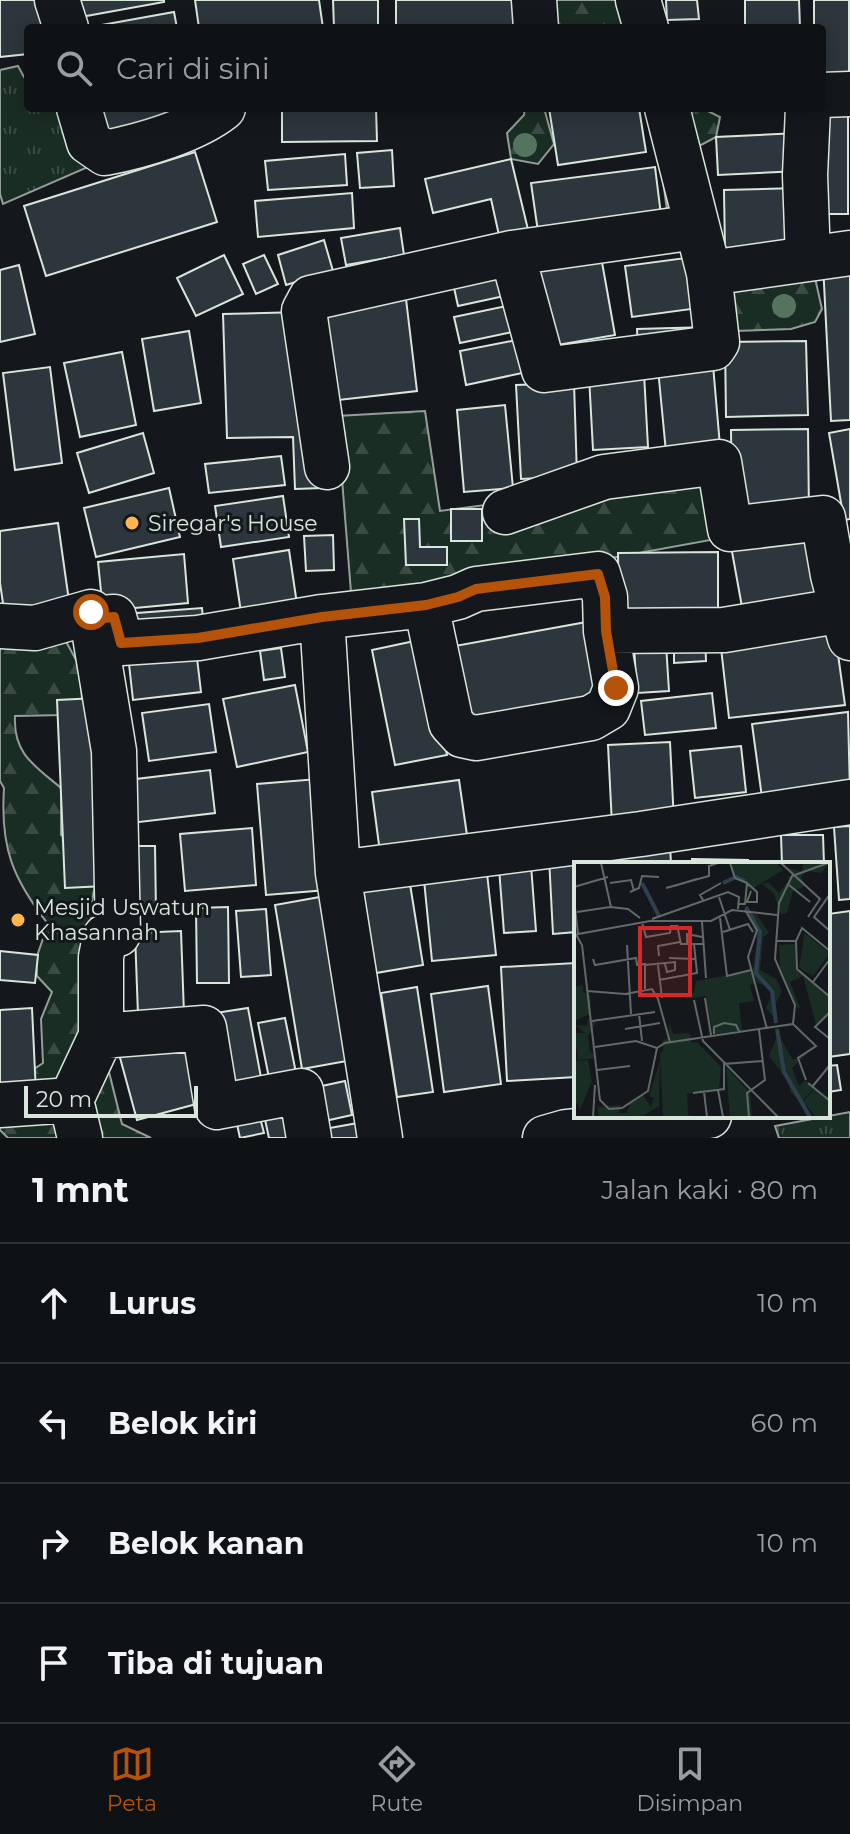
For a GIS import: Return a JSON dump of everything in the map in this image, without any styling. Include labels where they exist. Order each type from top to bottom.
[{"type":"street","points":[[57,0],[65,24]]},
{"type":"street","points":[[534,0],[536,24]]},
{"type":"street","points":[[638,0],[645,24]]},
{"type":"street","points":[[826,95],[850,94]]},
{"type":"street","points":[[80,112],[89,142],[105,153],[131,148],[218,112]]},
{"type":"street","points":[[512,253],[544,370],[713,348],[717,342],[709,273],[668,112]]},
{"type":"street","points":[[709,273],[829,255],[805,175],[808,112]]},
{"type":"street","points":[[327,467],[304,311],[306,303],[316,296],[512,253],[696,227]]},
{"type":"street","points":[[505,512],[604,477],[719,462],[730,529],[823,518],[837,528],[848,619],[724,630],[606,631]]},
{"type":"street","points":[[92,619],[114,617],[121,643],[198,638],[322,617],[426,605],[476,589],[598,574],[605,597],[606,631],[616,688],[608,708],[591,718],[476,738],[462,735],[451,723],[426,605]]},
{"type":"street","points":[[0,1105],[75,1119],[101,1036],[101,957],[105,937],[118,934],[114,751],[91,612],[18,627]]},
{"type":"street","points":[[322,617],[338,873],[380,1138]]},
{"type":"street","points":[[338,873],[641,834],[850,802]]},
{"type":"street","points":[[101,1036],[204,1028],[217,1107],[301,1091],[309,1138]]},
{"type":"street","points":[[555,1135],[693,1118]]},
{"type":"green space","points":[[548,0],[636,0],[637,10],[667,20],[666,24],[545,24]]},
{"type":"green space","points":[[18,66],[24,77],[24,112],[71,112],[88,167],[3,204],[0,194],[0,70]]},
{"type":"green space","points":[[524,112],[545,112],[554,144],[538,164],[511,159],[507,133]]},
{"type":"green space","points":[[654,112],[710,112],[720,117],[716,137],[697,147],[710,254],[815,278],[822,309],[815,322],[791,329],[735,331],[709,273],[670,232]]},
{"type":"green space","points":[[425,411],[440,511],[713,475],[716,539],[352,605],[337,416]]},
{"type":"green space","points":[[0,622],[58,627],[80,667],[82,699],[64,715],[15,716],[15,729],[28,758],[61,788],[61,835],[100,862],[89,915],[105,937],[108,1068],[122,1124],[151,1138],[8,1138],[0,1130],[0,1092],[43,1063],[41,1019],[52,992],[37,976],[36,959],[48,924],[26,892],[11,862],[4,828],[4,788],[0,781]]},
{"type":"green space","points":[[850,1112],[850,1138],[779,1138],[775,1126],[830,1118]]},
{"type":"building","points":[[0,0],[52,0],[55,24],[24,24],[24,54],[0,57]]},
{"type":"building","points":[[71,0],[164,0],[164,2],[75,18]]},
{"type":"building","points":[[195,0],[319,0],[322,24],[198,24]]},
{"type":"building","points":[[333,0],[378,0],[378,24],[334,24]]},
{"type":"building","points":[[396,0],[521,0],[521,24],[396,24]]},
{"type":"building","points":[[666,0],[697,0],[699,19],[667,20]]},
{"type":"building","points":[[745,0],[799,0],[800,24],[745,24]]},
{"type":"building","points":[[814,0],[849,0],[849,84],[826,84],[826,24],[814,24]]},
{"type":"building","points":[[174,12],[176,24],[107,24]]},
{"type":"building","points":[[848,106],[848,214],[812,214],[812,112],[826,112],[826,107]]},
{"type":"building","points":[[95,112],[193,112],[193,115],[99,132]]},
{"type":"building","points":[[282,112],[376,112],[377,141],[282,142]]},
{"type":"building","points":[[550,112],[640,112],[646,152],[558,165]]},
{"type":"building","points":[[798,133],[800,171],[718,175],[716,137]]},
{"type":"building","points":[[392,150],[394,186],[360,188],[357,153]]},
{"type":"building","points":[[195,152],[217,222],[46,276],[24,206]]},
{"type":"building","points":[[345,154],[347,185],[268,190],[265,161]]},
{"type":"building","points":[[511,159],[531,242],[502,249],[491,199],[433,213],[425,179]]},
{"type":"building","points":[[655,167],[662,223],[539,239],[531,183]]},
{"type":"building","points":[[798,188],[800,248],[725,251],[724,190]]},
{"type":"building","points":[[352,193],[354,228],[258,237],[255,201]]},
{"type":"building","points":[[400,228],[404,255],[346,265],[341,238]]},
{"type":"building","points":[[324,240],[333,271],[286,285],[278,255]]},
{"type":"building","points":[[600,251],[615,335],[546,347],[531,264]]},
{"type":"building","points":[[224,255],[243,294],[196,316],[177,278]]},
{"type":"building","points":[[264,255],[278,284],[256,294],[243,264]]},
{"type":"building","points":[[693,257],[699,308],[632,317],[625,266]]},
{"type":"building","points":[[850,263],[850,420],[831,421],[823,264]]},
{"type":"building","points":[[19,265],[35,334],[0,342],[0,270]]},
{"type":"building","points":[[508,271],[513,294],[458,306],[453,283]]},
{"type":"building","points":[[406,299],[417,391],[330,401],[320,309]]},
{"type":"building","points":[[516,304],[522,330],[460,343],[454,317]]},
{"type":"building","points":[[301,312],[319,414],[322,488],[295,489],[293,437],[227,438],[223,314]]},
{"type":"building","points":[[710,327],[638,348],[637,329]]},
{"type":"building","points":[[189,331],[201,403],[154,411],[142,339]]},
{"type":"building","points":[[522,339],[527,372],[466,385],[460,351]]},
{"type":"building","points":[[806,341],[808,415],[726,417],[725,342]]},
{"type":"building","points":[[122,352],[136,425],[80,437],[64,363]]},
{"type":"building","points":[[713,365],[720,446],[666,452],[658,369]]},
{"type":"building","points":[[50,367],[62,463],[15,470],[3,373]]},
{"type":"building","points":[[644,373],[648,447],[593,450],[589,376]]},
{"type":"building","points":[[574,383],[577,476],[521,479],[516,385]]},
{"type":"building","points":[[505,405],[513,488],[464,492],[457,410]]},
{"type":"building","points":[[808,429],[809,514],[732,515],[731,430]]},
{"type":"building","points":[[850,429],[850,519],[844,520],[829,433]]},
{"type":"building","points":[[143,433],[154,473],[89,493],[77,453]]},
{"type":"building","points":[[281,456],[285,485],[209,493],[205,464]]},
{"type":"building","name":"Siregar's House","points":[[169,488],[180,537],[96,557],[84,508]]},
{"type":"building","points":[[283,496],[289,537],[221,547],[215,506]]},
{"type":"building","points":[[451,509],[482,509],[482,541],[451,541]]},
{"type":"building","points":[[404,519],[419,519],[420,547],[447,547],[447,565],[406,565]]},
{"type":"building","points":[[816,521],[829,604],[744,618],[729,535]]},
{"type":"building","points":[[58,523],[69,601],[4,610],[0,583],[0,531]]},
{"type":"building","points":[[333,535],[334,570],[306,571],[304,536]]},
{"type":"building","points":[[289,550],[298,611],[242,619],[233,559]]},
{"type":"building","points":[[718,552],[718,620],[619,621],[618,553]]},
{"type":"building","points":[[184,554],[188,603],[103,611],[98,562]]},
{"type":"building","points":[[202,608],[204,631],[126,638],[124,614]]},
{"type":"building","points":[[592,621],[605,694],[469,719],[455,646]]},
{"type":"building","points":[[834,625],[845,705],[729,718],[720,639]]},
{"type":"building","points":[[705,635],[706,661],[674,663],[674,637]]},
{"type":"building","points":[[424,639],[447,755],[395,765],[372,650]]},
{"type":"building","points":[[666,644],[669,691],[637,693],[634,646]]},
{"type":"building","points":[[281,648],[285,677],[264,680],[260,651]]},
{"type":"building","points":[[197,658],[201,692],[133,700],[129,664]]},
{"type":"building","points":[[295,685],[308,752],[237,767],[223,699]]},
{"type":"building","points":[[712,693],[716,728],[645,735],[641,701]]},
{"type":"building","points":[[97,698],[105,886],[65,888],[57,700]]},
{"type":"building","points":[[209,704],[216,752],[149,761],[142,713]]},
{"type":"building","points":[[848,712],[850,794],[763,805],[752,724]]},
{"type":"building","points":[[670,742],[674,822],[612,825],[608,745]]},
{"type":"building","points":[[741,746],[746,792],[695,798],[690,751]]},
{"type":"building","points":[[210,770],[215,813],[131,823],[128,780]]},
{"type":"building","points":[[318,779],[327,890],[266,895],[257,784]]},
{"type":"building","points":[[459,780],[469,849],[381,860],[372,792]]},
{"type":"building","points":[[850,826],[850,899],[839,900],[834,827]]},
{"type":"building","points":[[252,828],[256,885],[185,891],[180,834]]},
{"type":"building","points":[[781,835],[823,835],[824,862],[782,862]]},
{"type":"building","points":[[670,845],[671,862],[604,862],[602,850]]},
{"type":"building","points":[[126,846],[155,846],[156,912],[127,913]]},
{"type":"building","points":[[585,856],[586,862],[574,862],[574,932],[553,934],[549,858]]},
{"type":"building","points":[[692,859],[748,860],[748,862],[692,862]]},
{"type":"building","points":[[531,865],[536,931],[504,933],[499,868]]},
{"type":"building","points":[[487,873],[496,955],[432,961],[424,880]]},
{"type":"building","points":[[410,884],[423,965],[376,973],[363,890]]},
{"type":"building","points":[[331,895],[358,1059],[302,1069],[275,905]]},
{"type":"building","points":[[228,907],[229,983],[197,983],[196,908]]},
{"type":"building","points":[[266,909],[271,975],[241,977],[236,911]]},
{"type":"building","points":[[850,911],[850,1054],[830,1057],[830,914]]},
{"type":"building","points":[[181,931],[184,1014],[138,1015],[135,933]]},
{"type":"building","points":[[0,951],[38,955],[35,983],[0,980]]},
{"type":"building","points":[[574,963],[574,1077],[507,1081],[501,967]]},
{"type":"building","points":[[488,986],[501,1084],[444,1092],[431,994]]},
{"type":"building","points":[[417,987],[433,1092],[397,1097],[381,993]]},
{"type":"building","points":[[32,1008],[36,1093],[0,1094],[0,1010]]},
{"type":"building","points":[[248,1008],[262,1083],[224,1090],[209,1014]]},
{"type":"building","points":[[285,1018],[297,1078],[270,1083],[258,1023]]},
{"type":"building","points":[[181,1036],[200,1103],[137,1120],[119,1054]]},
{"type":"building","points":[[837,1065],[841,1090],[830,1092],[830,1066]]},
{"type":"building","points":[[345,1081],[352,1115],[316,1123],[308,1089]]},
{"type":"building","points":[[294,1097],[301,1138],[269,1138],[262,1106]]},
{"type":"building","points":[[258,1110],[264,1133],[240,1138],[235,1115]]},
{"type":"building","points":[[369,1121],[372,1138],[314,1138],[313,1131]]},
{"type":"place","name":"Siregar's House","points":[[132,523]]},
{"type":"place","name":"Mesjid Uswatun Khasannah","points":[[18,920]]},
{"type":"route","points":[[91,612],[92,619],[114,617],[121,643],[198,638],[322,617],[426,605],[476,589],[598,574],[605,597],[606,631],[616,688]]}]
